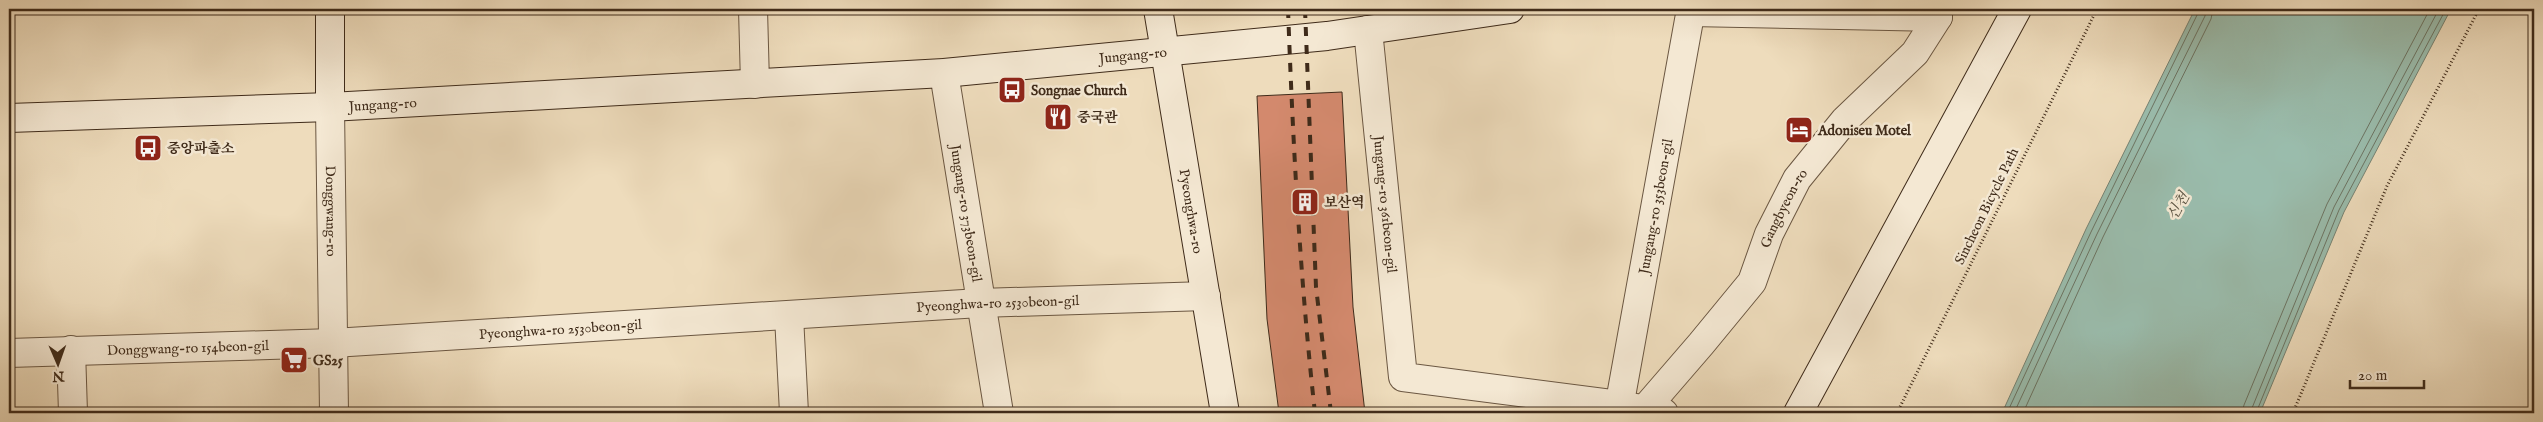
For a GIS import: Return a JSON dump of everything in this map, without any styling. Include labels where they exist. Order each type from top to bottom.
[{"type":"street","name":"Donggwang-ro","points":[[330,9],[334,413]]},
{"type":"street","points":[[753,9],[755,84]]},
{"type":"street","name":"Pyeonghwa-ro","points":[[1158,9],[1226,413]]},
{"type":"street","name":"Jungang-ro","points":[[9,118],[330,107],[944,74],[1166,54],[1368,30],[1510,9]]},
{"type":"street","points":[[1798,413],[2017,9]]},
{"type":"street","name":"Gangbyeon-ro","points":[[1636,410],[1701,344],[1752,282],[1769,234],[1796,179],[1846,120],[1915,53],[1938,17],[1691,10]]},
{"type":"street","name":"Jungang-ro 353beon-gil","points":[[1636,410],[1691,10]]},
{"type":"street","name":"Jungang-ro 361beon-gil","points":[[1368,30],[1403,377],[1636,410]]},
{"type":"street","name":"Jungang-ro 373beon-gil","points":[[944,74],[999,413]]},
{"type":"street","name":"Pyeonghwa-ro 2530beon-gil","points":[[333,343],[980,303],[1206,296]]},
{"type":"street","points":[[789,316],[794,413]]},
{"type":"street","name":"Donggwang-ro 154beon-gil","points":[[9,352],[333,343]]},
{"type":"street","points":[[71,350],[73,413]]},
{"type":"path","name":"Sincheon Bicycle Path","points":[[1897,413],[2097,9]]},
{"type":"path","points":[[2292,413],[2387,186],[2479,9]]},
{"type":"water","name":"신천","points":[[2195,9],[2451,9],[2344,212],[2260,413],[2002,413],[2086,229]]},
{"type":"building","name":"보산역","points":[[1342,92],[1353,307],[1365,413],[1279,413],[1267,319],[1257,96]]},
{"type":"railway","points":[[1288,9],[1298,211],[1315,413]]},
{"type":"railway","points":[[1305,9],[1316,287],[1331,413]]},
{"type":"place","name":"Songnae Church","points":[[1012,90]]},
{"type":"place","name":"중국관","points":[[1058,117]]},
{"type":"place","name":"Adoniseu Motel","points":[[1799,130]]},
{"type":"place","name":"중앙파출소","points":[[148,148]]},
{"type":"place","name":"보산역","points":[[1305,202]]},
{"type":"place","name":"GS25","points":[[294,360]]}]
